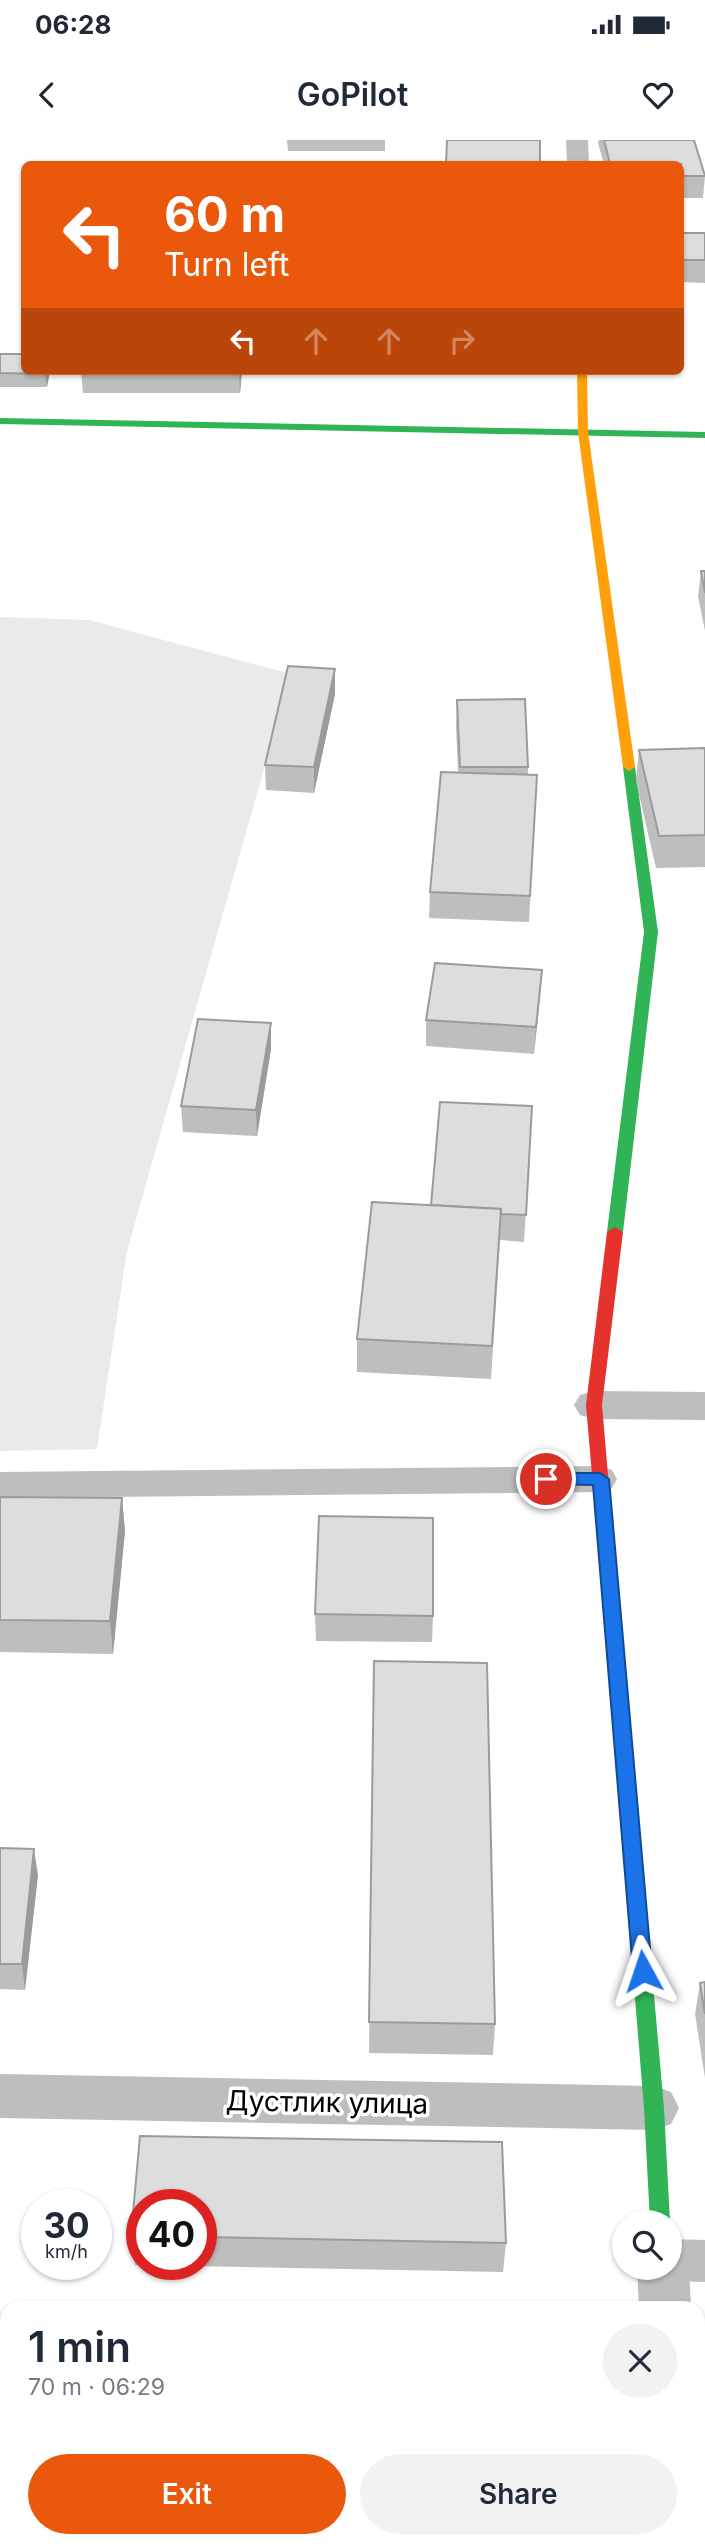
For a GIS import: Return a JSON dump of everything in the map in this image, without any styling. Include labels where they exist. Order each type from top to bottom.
[{"type":"street","points":[[577,140],[578,161]]},
{"type":"street","points":[[582,375],[583,432],[651,932],[594,1405],[654,2108],[659,2210]]},
{"type":"street","points":[[0,421],[705,435]]},
{"type":"street","points":[[594,1405],[705,1406]]},
{"type":"street","name":"Дустлик улица","points":[[0,2096],[654,2108]]},
{"type":"street","points":[[664,2280],[665,2301]]},
{"type":"lane","points":[[0,1485],[600,1479]]},
{"type":"lane","points":[[682,2261],[705,2262]]},
{"type":"shaded area","points":[[0,617],[89,620],[291,674],[127,1251],[97,1449],[0,1451]]},
{"type":"building","points":[[447,140],[540,140],[540,161],[446,161]]},
{"type":"building","points":[[604,140],[694,140],[705,176],[684,176],[684,161],[609,161]]},
{"type":"building","points":[[684,233],[705,233],[705,260],[684,260]]},
{"type":"building","points":[[0,354],[21,354],[21,373],[0,373]]},
{"type":"building","points":[[701,571],[705,571],[705,593]]},
{"type":"building","points":[[288,666],[335,669],[314,767],[265,765]]},
{"type":"building","points":[[525,699],[528,767],[460,767],[457,700]]},
{"type":"building","points":[[705,748],[705,835],[659,836],[639,750]]},
{"type":"building","points":[[441,772],[537,775],[530,896],[430,892]]},
{"type":"building","points":[[435,963],[542,970],[536,1027],[426,1020]]},
{"type":"building","points":[[198,1019],[271,1023],[256,1110],[181,1106]]},
{"type":"building","points":[[440,1102],[532,1106],[526,1215],[501,1214],[501,1209],[431,1205]]},
{"type":"building","points":[[372,1202],[501,1209],[492,1346],[357,1339]]},
{"type":"building","points":[[0,1497],[122,1498],[110,1621],[0,1620]]},
{"type":"building","points":[[319,1516],[433,1518],[433,1616],[315,1614]]},
{"type":"building","points":[[374,1661],[487,1663],[495,2024],[369,2022]]},
{"type":"building","points":[[0,1848],[34,1849],[22,1964],[0,1964]]},
{"type":"building","points":[[705,1982],[705,2014],[700,1983]]},
{"type":"building","points":[[140,2136],[502,2142],[506,2243],[217,2237],[217,2189],[135,2189]]},
{"type":"traffic: fast","points":[[0,421],[705,435]]},
{"type":"traffic: fast","points":[[615,1232],[651,932],[629,767]]},
{"type":"traffic: fast","points":[[600,1475],[654,2108],[659,2210]]},
{"type":"traffic: slow","points":[[582,375],[583,432],[629,767]]},
{"type":"traffic: jam","points":[[600,1475],[594,1405],[615,1232]]},
{"type":"route","points":[[546,1479],[600,1479],[643,1971]]}]
